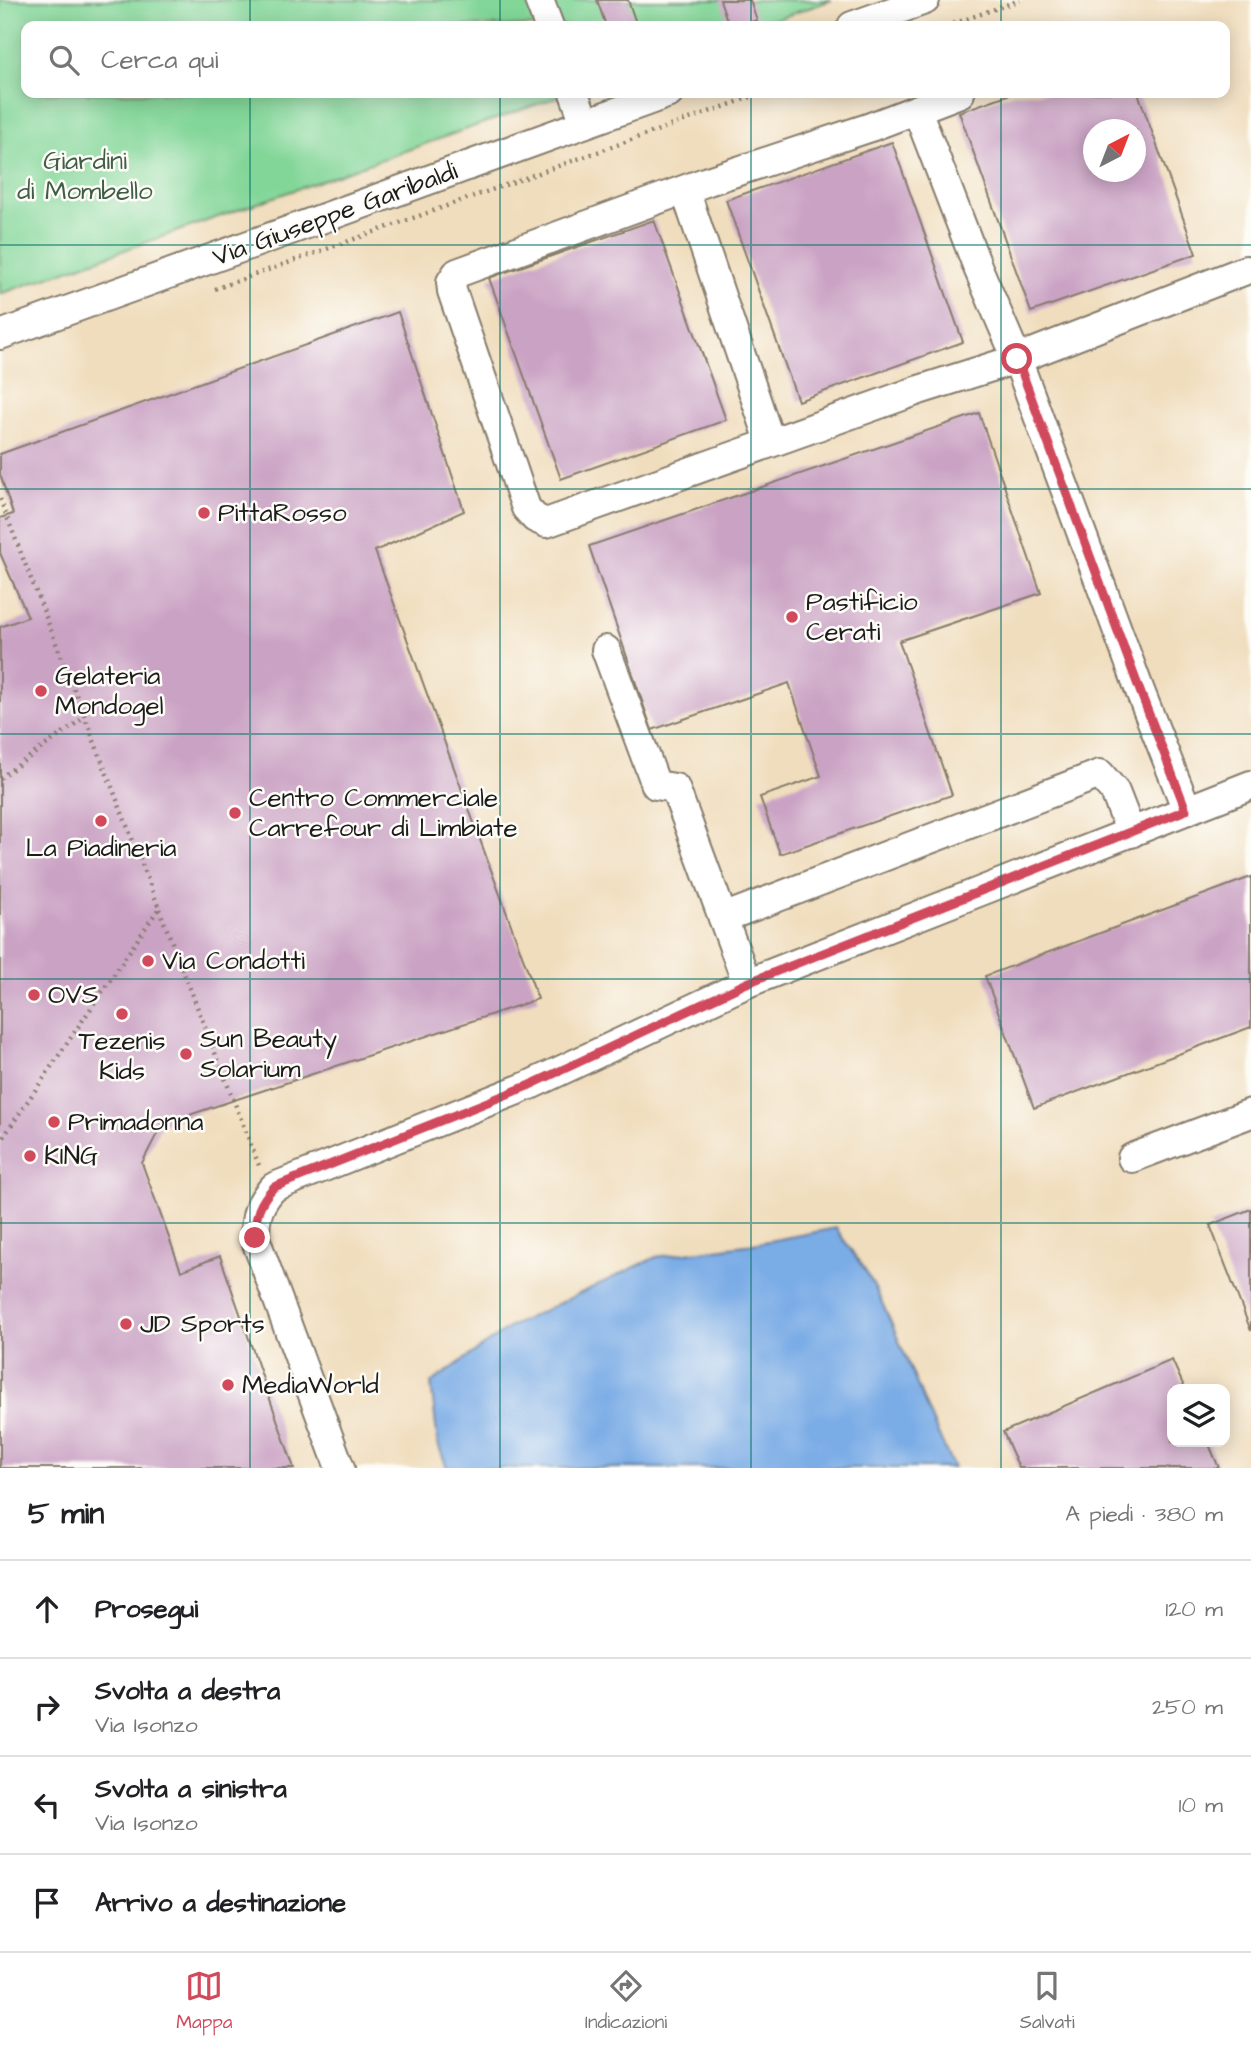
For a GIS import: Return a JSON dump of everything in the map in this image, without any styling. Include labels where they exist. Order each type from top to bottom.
[{"type":"street","points":[[540,0],[547,21]]},
{"type":"street","points":[[866,21],[925,0]]},
{"type":"street","points":[[576,98],[585,123]]},
{"type":"street","name":"Via Giuseppe Garibaldi","points":[[0,335],[655,98]]},
{"type":"street","points":[[947,98],[457,273],[451,282],[456,304],[526,508],[535,518],[545,523],[770,441],[1017,359],[1246,270]]},
{"type":"street","points":[[917,110],[978,268],[1017,359],[1186,810]]},
{"type":"street","points":[[684,190],[770,441]]},
{"type":"street","points":[[606,650],[656,785],[675,788],[747,983]]},
{"type":"street","points":[[723,918],[1100,774],[1115,792],[1131,833]]},
{"type":"street","points":[[340,1468],[255,1238],[255,1218],[262,1200],[274,1187],[530,1085],[747,983],[1251,785]]},
{"type":"street","points":[[1132,1158],[1251,1113]]},
{"type":"path","points":[[961,21],[1020,0]]},
{"type":"path","points":[[210,291],[748,98]]},
{"type":"path","points":[[0,499],[263,1176]]},
{"type":"path","points":[[0,778],[85,717]]},
{"type":"path","points":[[0,1142],[159,908]]},
{"type":"green space","name":"Giardini di Mombello","points":[[0,0],[832,0],[771,21],[21,21],[21,98],[555,98],[0,294]]},
{"type":"water","points":[[836,1228],[874,1286],[954,1468],[447,1468],[438,1444],[431,1383],[511,1326],[656,1257],[753,1244]]},
{"type":"building","points":[[597,0],[628,0],[635,21],[604,21]]},
{"type":"building","points":[[720,0],[750,0],[757,20],[727,21]]},
{"type":"building","points":[[999,98],[1140,98],[1196,254],[1031,312],[959,112]]},
{"type":"building","points":[[892,142],[963,342],[798,401],[726,200]]},
{"type":"building","points":[[654,220],[726,420],[561,479],[489,278]]},
{"type":"building","name":"Centro Commerciale Carrefour di Limbiate","points":[[398,312],[464,511],[375,551],[538,999],[162,1124],[142,1163],[181,1271],[220,1256],[294,1468],[0,1468],[0,627],[28,617],[0,553],[0,518],[13,514],[0,474],[0,454]]},
{"type":"building","name":"Pastificio Cerati","points":[[979,413],[1041,593],[899,641],[952,795],[780,854],[760,797],[821,776],[789,683],[652,730],[589,546]]},
{"type":"building","points":[[1251,877],[1251,1027],[1034,1108],[985,976]]},
{"type":"building","points":[[1251,1209],[1251,1331],[1210,1225]]},
{"type":"building","points":[[1172,1360],[1183,1384],[1167,1384],[1167,1447],[1210,1447],[1219,1468],[1019,1468],[1003,1432]]},
{"type":"place","name":"PittaRosso","points":[[204,513]]},
{"type":"place","name":"Pastificio Cerati","points":[[792,617]]},
{"type":"place","name":"Gelateria Mondogel","points":[[41,691]]},
{"type":"place","name":"Centro Commerciale Carrefour di Limbiate","points":[[235,813]]},
{"type":"place","name":"La Piadineria","points":[[101,821]]},
{"type":"place","name":"Via Condotti","points":[[148,961]]},
{"type":"place","name":"OVS","points":[[34,995]]},
{"type":"place","name":"Tezenis Kids","points":[[122,1014]]},
{"type":"place","name":"Sun Beauty Solarium","points":[[186,1054]]},
{"type":"place","name":"Primadonna","points":[[54,1122]]},
{"type":"place","name":"KING","points":[[30,1156]]},
{"type":"place","name":"JD Sports","points":[[126,1324]]},
{"type":"place","name":"MediaWorld","points":[[228,1385]]},
{"type":"route","points":[[255,1238],[255,1218],[262,1200],[274,1187],[289,1180],[530,1085],[747,983],[1186,810],[1017,359]]}]
